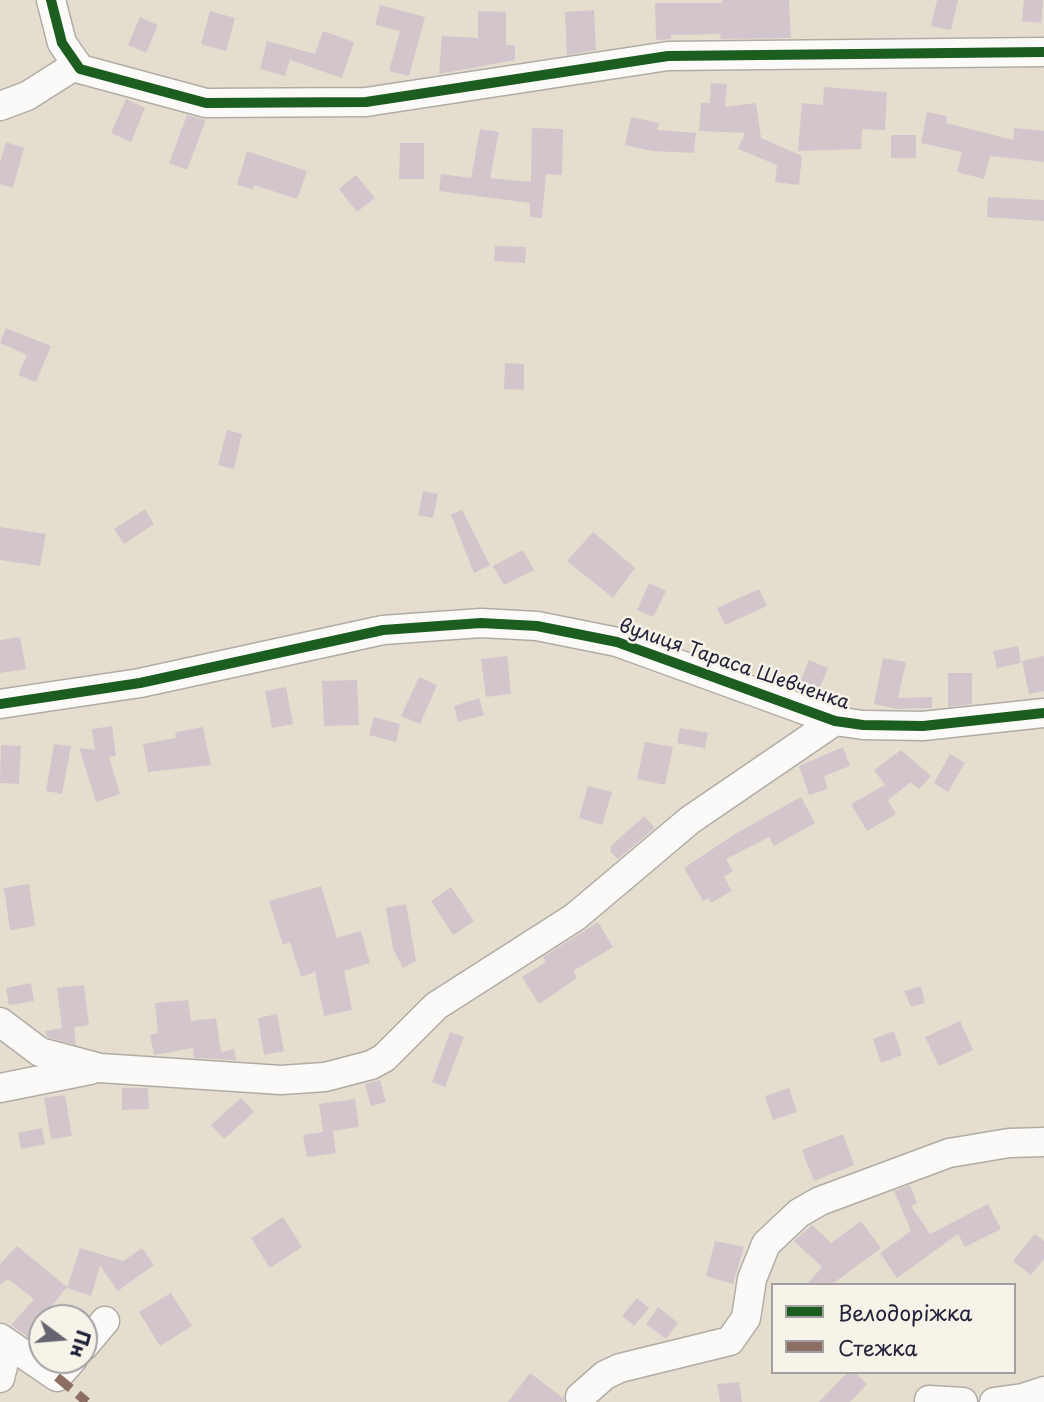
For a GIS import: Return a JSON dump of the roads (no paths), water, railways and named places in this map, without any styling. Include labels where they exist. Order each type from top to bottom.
[{"type":"street","points":[[51,0],[62,43],[76,65],[93,74],[206,103],[366,102],[668,56],[1044,52]]},
{"type":"street","points":[[0,106],[27,96],[76,65]]},
{"type":"street","name":"вулиця Тараса Шевченка","points":[[0,704],[140,683],[383,631],[481,622],[537,626],[617,642],[835,721],[863,725],[923,726],[1044,713]]},
{"type":"street","points":[[0,1022],[40,1052],[100,1068],[281,1080],[324,1077],[377,1063],[436,1006],[575,917],[690,820],[835,721]]},
{"type":"street","points":[[0,1088],[100,1068]]},
{"type":"street","points":[[580,1397],[605,1375],[621,1368],[724,1343],[736,1336],[746,1318],[752,1279],[766,1244],[810,1207],[862,1184],[949,1153],[1009,1143],[1044,1142]]},
{"type":"street","points":[[98,1329],[105,1321]]},
{"type":"street","points":[[0,1338],[28,1357]]},
{"type":"street","points":[[0,1355],[3,1366],[0,1378]]},
{"type":"street","points":[[994,1402],[1023,1398],[1044,1391]]},
{"type":"street","points":[[929,1400],[963,1402]]}]
